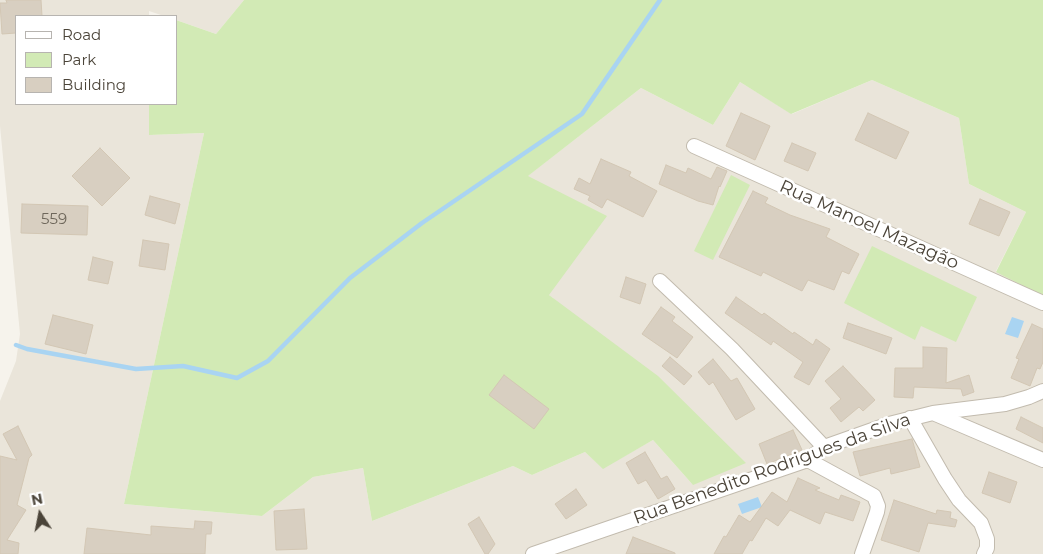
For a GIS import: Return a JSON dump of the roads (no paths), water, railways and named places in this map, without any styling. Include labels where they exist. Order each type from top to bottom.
[{"type":"street","name":"Rua Manoel Mazagão","points":[[694,146],[1043,303]]},
{"type":"street","points":[[660,281],[732,349],[824,447]]},
{"type":"street","name":"Rua Benedito Rodrigues da Silva","points":[[538,553],[808,460],[824,447],[889,424],[933,413],[1005,404],[1043,391]]},
{"type":"street","points":[[933,413],[1043,460]]},
{"type":"street","points":[[910,418],[959,500],[981,523],[987,539],[987,548],[984,554]]},
{"type":"street","points":[[808,460],[874,496],[878,506],[877,512],[862,554]]},
{"type":"water","points":[[1012,317],[1024,321],[1018,338],[1005,334]]},
{"type":"water","points":[[758,497],[762,507],[742,514],[738,504]]},
{"type":"waterway","points":[[16,345],[27,349],[136,369],[183,366],[237,378],[268,361],[350,278],[422,223],[582,114],[660,0]]}]
